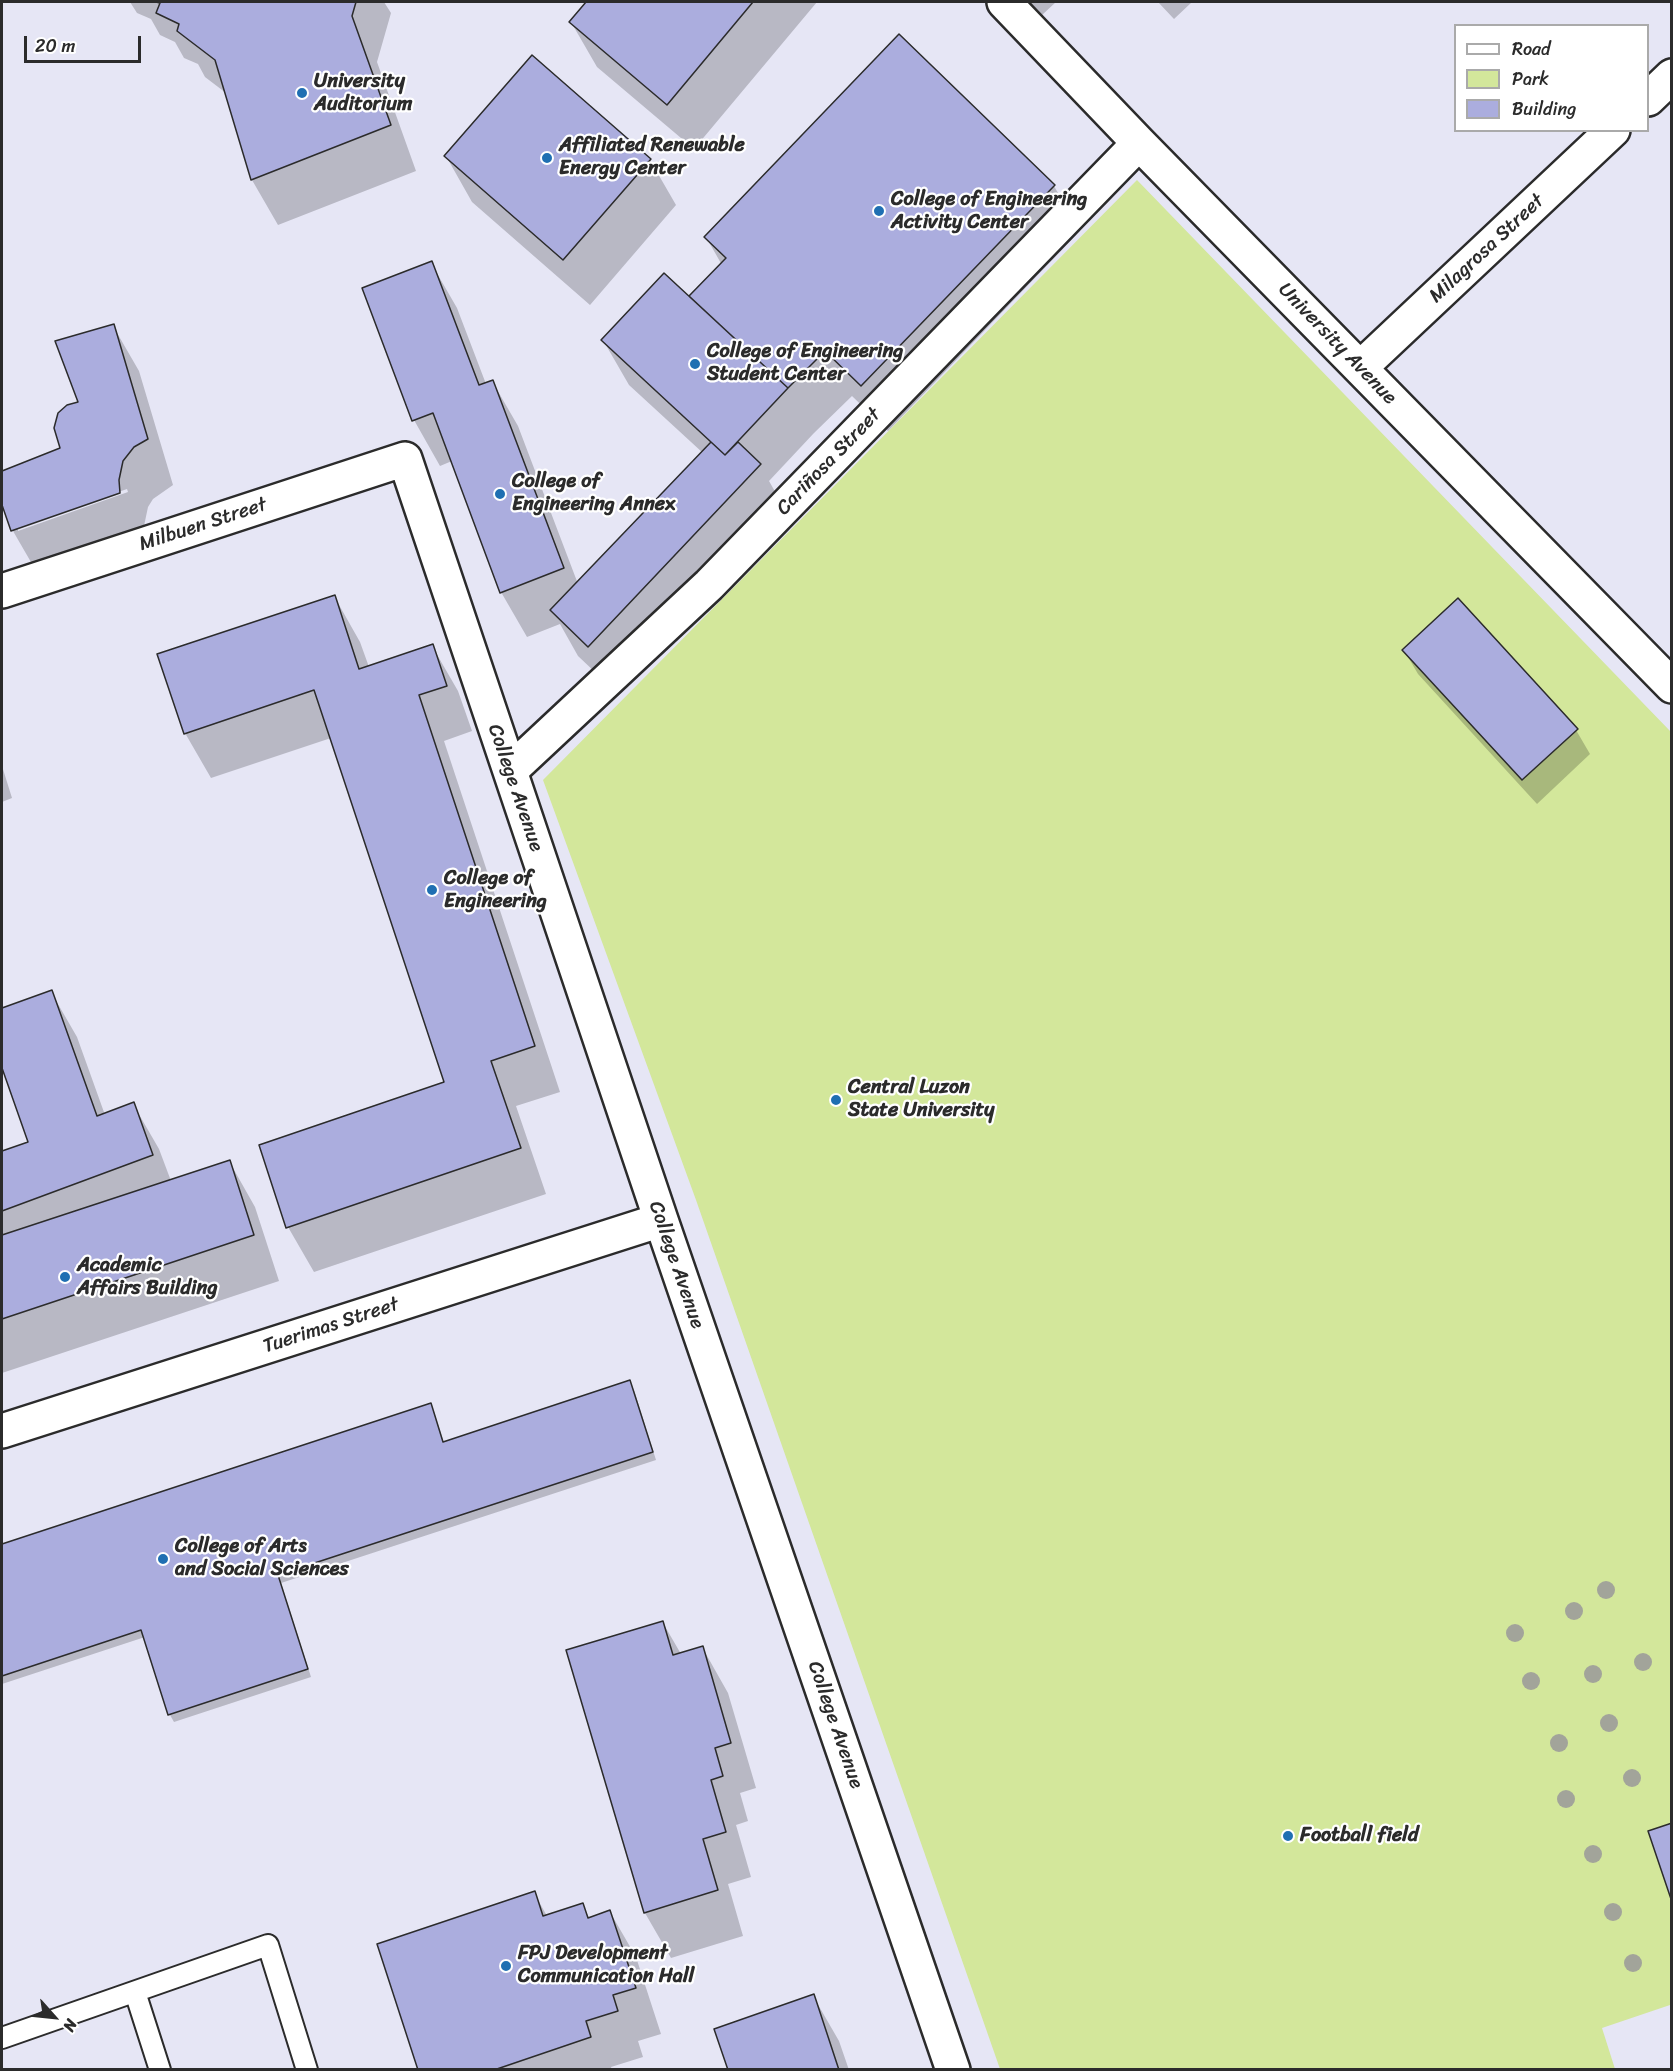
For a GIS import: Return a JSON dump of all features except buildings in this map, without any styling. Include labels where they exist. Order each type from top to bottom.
[{"type":"street","name":"University Avenue","points":[[1004,2],[1671,686]]},
{"type":"street","points":[[1649,97],[1671,76]]},
{"type":"street","name":"Milagrosa Street","points":[[1360,368],[1611,132]]},
{"type":"street","name":"Cariñosa Street","points":[[510,771],[709,585],[1139,143]]},
{"type":"street","name":"College Avenue","points":[[405,459],[661,1220],[953,2070]]},
{"type":"street","name":"Milbuen Street","points":[[2,591],[405,459]]},
{"type":"street","name":"Tuerimas Street","points":[[2,1431],[661,1220]]},
{"type":"lane","points":[[2,2038],[268,1945],[307,2070]]},
{"type":"lane","points":[[135,1992],[160,2070]]},
{"type":"shaded area","name":"Central Luzon State University","points":[[2,2],[1671,2],[1671,2069],[2,2069]]},
{"type":"green space","points":[[1137,180],[1671,732],[1672,2007],[1670,2005],[1602,2028],[1615,2069],[1000,2069],[696,1200],[543,780]]},
{"type":"place","name":"University Auditorium","points":[[302,93]]},
{"type":"place","name":"Affiliated Renewable Energy Center","points":[[547,158]]},
{"type":"place","name":"College of Engineering Activity Center","points":[[879,211]]},
{"type":"place","name":"College of Engineering Student Center","points":[[695,364]]},
{"type":"place","name":"College of Engineering Annex","points":[[500,494]]},
{"type":"place","name":"College of Engineering","points":[[432,890]]},
{"type":"place","name":"Central Luzon State University","points":[[836,1100]]},
{"type":"place","name":"Academic Affairs Building","points":[[65,1277]]},
{"type":"place","name":"College of Arts and Social Sciences","points":[[163,1559]]},
{"type":"place","name":"Football field","points":[[1288,1836]]},
{"type":"place","name":"FPJ Development Communication Hall","points":[[506,1966]]}]
